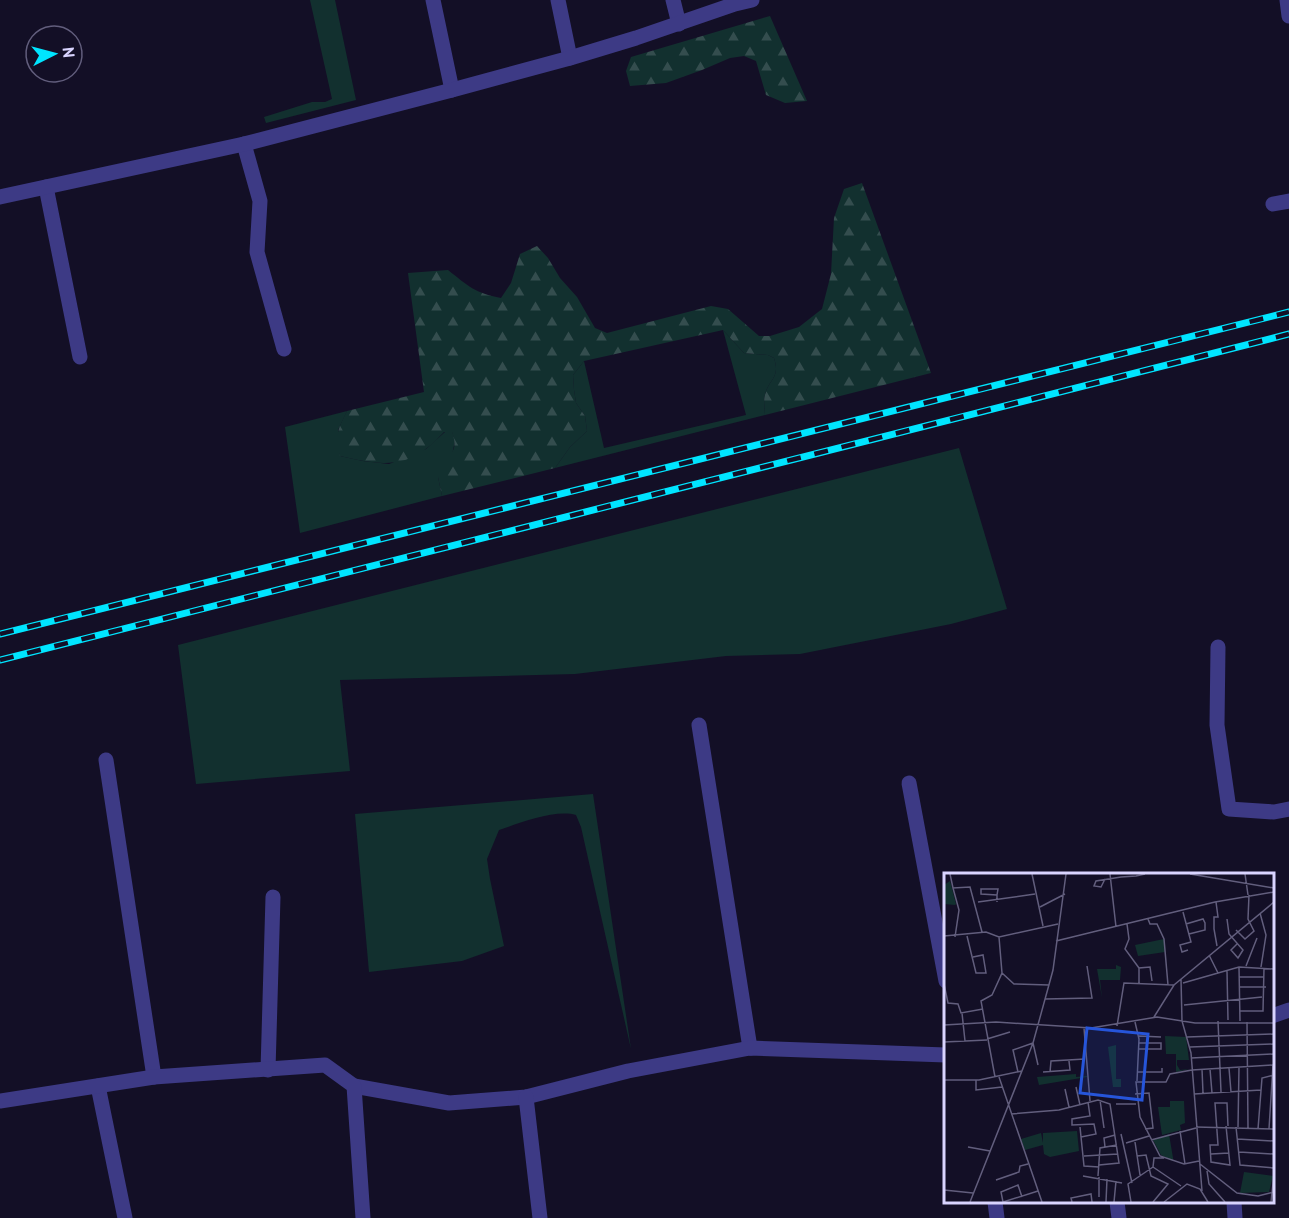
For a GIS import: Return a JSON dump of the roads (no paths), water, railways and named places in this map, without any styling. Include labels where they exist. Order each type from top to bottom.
[{"type":"street","points":[[433,0],[452,90]]},
{"type":"street","points":[[558,0],[570,58]]},
{"type":"street","points":[[673,0],[680,24]]},
{"type":"street","points":[[0,197],[244,144],[452,90],[570,58],[752,0]]},
{"type":"street","points":[[1287,0],[1289,16]]},
{"type":"street","points":[[244,144],[260,201],[257,252],[284,349]]},
{"type":"street","points":[[46,187],[80,357]]},
{"type":"street","points":[[1273,204],[1289,201]]},
{"type":"street","points":[[1218,647],[1217,725],[1229,809],[1274,812],[1289,809]]},
{"type":"street","points":[[699,725],[750,1048]]},
{"type":"street","points":[[106,760],[154,1077]]},
{"type":"street","points":[[909,783],[944,976]]},
{"type":"street","points":[[268,1070],[273,897]]},
{"type":"street","points":[[1274,1015],[1289,1010]]},
{"type":"street","points":[[0,1101],[154,1077],[325,1065],[354,1086],[449,1103],[526,1096],[628,1071],[750,1048],[944,1055]]},
{"type":"street","points":[[98,1086],[125,1218]]},
{"type":"street","points":[[354,1086],[363,1218]]},
{"type":"street","points":[[526,1096],[540,1218]]},
{"type":"street","points":[[995,1203],[997,1218]]},
{"type":"street","points":[[1117,1203],[1119,1218]]},
{"type":"street","points":[[1234,1203],[1235,1218]]},
{"type":"railway","points":[[0,634],[1289,312]]},
{"type":"railway","points":[[0,660],[1289,334]]}]
